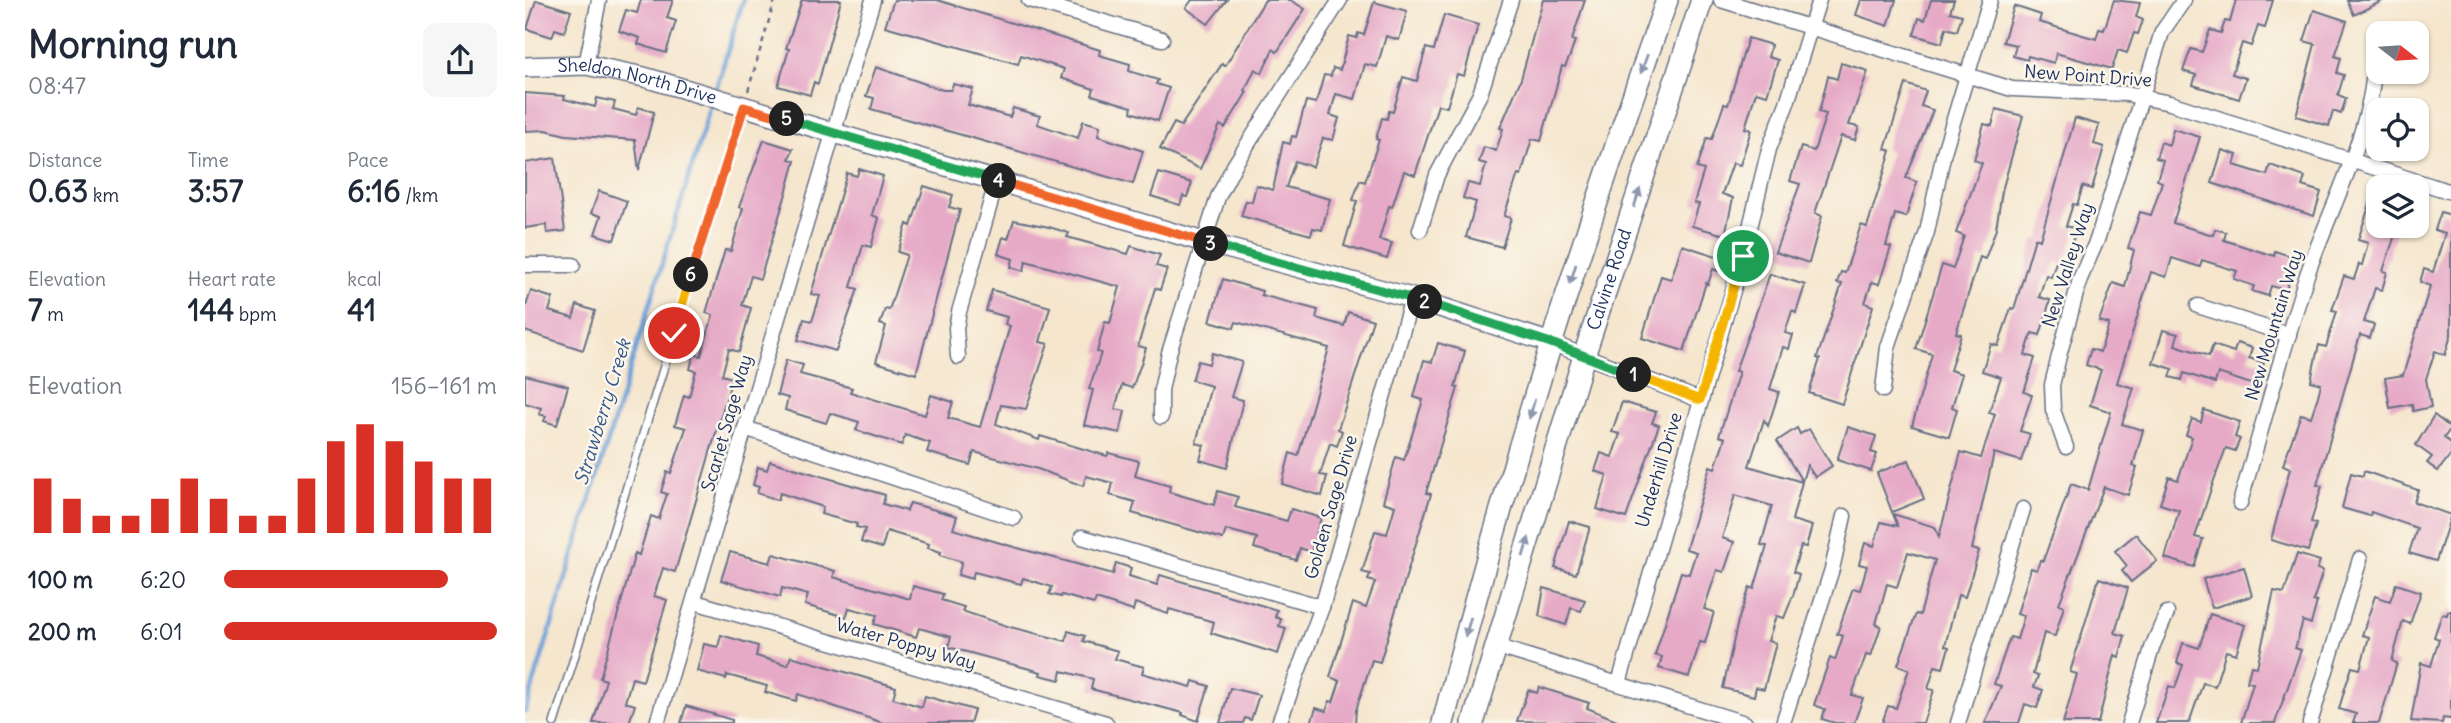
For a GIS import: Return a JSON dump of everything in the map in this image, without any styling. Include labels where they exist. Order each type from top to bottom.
[{"type":"main road","name":"Calvine Road","points":[[1443,723],[1551,343],[1600,186],[1667,0]]},
{"type":"main road","name":"Calvine Road","points":[[1473,723],[1584,356],[1702,0]]},
{"type":"street","points":[[586,65],[599,0]]},
{"type":"street","name":"Scarlet Sage Way","points":[[657,723],[873,0]]},
{"type":"street","points":[[1029,0],[1162,38]]},
{"type":"street","points":[[1160,417],[1167,362],[1218,197],[1234,164],[1341,0]]},
{"type":"street","points":[[1420,230],[1437,175],[1480,94],[1511,0]]},
{"type":"street","name":"New Point Drive","points":[[1721,0],[2012,89],[2142,96],[2451,192]]},
{"type":"street","name":"Underhill Drive","points":[[1619,683],[1754,216],[1769,149],[1787,103],[1819,0]]},
{"type":"street","points":[[1883,390],[1888,347],[1927,232],[1944,152],[1990,0]]},
{"type":"street","name":"New Valley Way","points":[[2066,447],[2053,410],[2052,385],[2080,279],[2097,240],[2162,32],[2184,0]]},
{"type":"street","name":"Sheldon North Drive","points":[[525,67],[586,65],[746,99],[832,132],[1204,242],[1412,298],[1551,343]]},
{"type":"street","name":"New Mountain Way","points":[[2240,503],[2307,276],[2350,160],[2373,84]]},
{"type":"street","points":[[958,357],[956,328],[959,312],[997,180]]},
{"type":"street","points":[[525,265],[573,265]]},
{"type":"street","name":"Golden Sage Drive","points":[[1279,723],[1322,607],[1412,298]]},
{"type":"street","points":[[2198,306],[2289,335]]},
{"type":"street","points":[[1551,343],[1700,400]]},
{"type":"street","points":[[745,428],[1014,517]]},
{"type":"street","points":[[1958,723],[2022,509]]},
{"type":"street","points":[[1783,723],[1832,569],[1845,516]]},
{"type":"street","points":[[1082,537],[1322,607]]},
{"type":"street","points":[[2310,723],[2360,559]]},
{"type":"street","name":"Water Poppy Way","points":[[695,602],[1088,721],[1106,723]]},
{"type":"street","points":[[2129,723],[2153,645],[2167,614]]},
{"type":"street","points":[[1495,646],[1745,723]]},
{"type":"lane","points":[[554,723],[746,99]]},
{"type":"path","points":[[746,99],[775,0]]},
{"type":"building","points":[[536,0],[571,11],[564,32],[555,29],[552,37],[527,29]]},
{"type":"building","points":[[641,0],[673,0],[667,18],[676,21],[666,53],[638,44],[640,38],[619,31],[626,10],[637,13]]},
{"type":"building","points":[[802,0],[841,0],[818,84],[814,82],[810,95],[778,86],[789,49],[786,48]]},
{"type":"building","points":[[894,0],[937,0],[1100,50],[1099,55],[1130,64],[1129,71],[1158,80],[1156,84],[1169,88],[1158,121],[1131,112],[1132,107],[1092,95],[1094,89],[1061,78],[1064,69],[1021,55],[1018,64],[885,26]]},
{"type":"building","points":[[1192,0],[1227,0],[1208,24],[1186,8]]},
{"type":"building","points":[[1265,0],[1290,0],[1305,9],[1277,52],[1273,49],[1262,73],[1255,69],[1245,90],[1247,92],[1225,128],[1220,125],[1200,169],[1160,149],[1174,123],[1181,126],[1222,64],[1225,66]]},
{"type":"building","points":[[1543,0],[1585,0],[1572,40],[1575,41],[1565,67],[1562,66],[1541,141],[1532,139],[1521,175],[1518,174],[1504,216],[1511,218],[1502,247],[1466,237],[1476,202],[1463,198],[1468,183],[1480,186],[1486,164],[1479,162],[1484,147],[1496,151],[1503,129],[1500,128],[1521,79]]},
{"type":"building","points":[[1861,0],[1896,0],[1888,26],[1856,15]]},
{"type":"building","points":[[1931,0],[1954,0],[1950,12],[1962,15],[1957,31],[1946,28],[1942,43],[1914,35],[1919,18],[1925,20]]},
{"type":"building","points":[[2114,0],[2140,3],[2136,17],[2143,20],[2138,34],[2134,33],[2127,53],[2118,50],[2112,69],[2056,53],[2054,63],[2028,56],[2027,60],[2013,56],[2016,45],[2003,42],[2014,6],[2041,15],[2039,22],[2096,39],[2099,29],[2104,30]]},
{"type":"building","points":[[2236,0],[2273,0],[2265,28],[2258,26],[2251,46],[2242,43],[2232,74],[2246,78],[2239,99],[2193,85],[2196,75],[2183,71],[2191,49],[2202,52],[2210,30],[2221,33],[2225,21],[2230,22]]},
{"type":"building","points":[[2347,0],[2384,0],[2354,15]]},
{"type":"building","points":[[1374,2],[1407,11],[1399,40],[1386,36],[1377,67],[1365,64],[1355,99],[1336,94],[1330,115],[1339,118],[1333,140],[1323,138],[1313,167],[1295,161],[1286,187],[1330,199],[1322,230],[1313,228],[1311,235],[1241,216],[1246,201],[1252,202],[1256,185],[1273,190],[1283,142],[1290,144],[1292,136],[1296,137],[1306,101],[1316,103],[1324,75],[1331,76],[1333,68],[1340,70],[1349,36],[1357,38],[1358,33],[1364,35]]},
{"type":"building","points":[[2314,10],[2347,21],[2335,56],[2341,58],[2337,73],[2344,75],[2338,95],[2346,98],[2341,114],[2333,111],[2329,126],[2296,116],[2315,44],[2304,41]]},
{"type":"building","points":[[1444,15],[1478,25],[1464,76],[1457,74],[1447,107],[1438,105],[1415,175],[1404,171],[1392,207],[1389,206],[1379,240],[1392,243],[1387,259],[1344,246],[1357,201],[1353,200],[1360,180],[1365,182],[1379,140],[1376,139],[1382,118],[1387,119],[1389,111],[1393,112],[1403,77],[1417,81],[1426,48],[1434,50]]},
{"type":"building","points":[[1748,38],[1771,45],[1768,57],[1778,60],[1767,95],[1756,92],[1745,128],[1751,130],[1740,165],[1733,163],[1722,194],[1733,198],[1725,235],[1692,226],[1699,204],[1694,203],[1704,170],[1697,168],[1707,138],[1712,139],[1724,104],[1728,105]]},
{"type":"building","points":[[1841,63],[1868,71],[1849,125],[1859,127],[1855,140],[1841,136],[1815,213],[1822,216],[1809,263],[1775,252],[1800,184],[1790,181],[1801,147],[1814,151],[1826,114],[1819,112],[1828,76],[1837,79]]},
{"type":"building","points":[[876,67],[943,90],[951,90],[953,84],[973,89],[968,105],[1010,117],[1013,108],[1040,116],[1037,124],[1078,138],[1083,121],[1100,126],[1098,136],[1143,151],[1133,184],[871,109],[874,98],[866,96]]},
{"type":"building","points":[[1906,84],[1926,91],[1921,106],[1933,110],[1906,178],[1917,182],[1906,217],[1895,214],[1886,246],[1891,247],[1879,284],[1872,282],[1865,303],[1873,306],[1842,404],[1809,393],[1820,359],[1817,358],[1842,284],[1837,283],[1841,272],[1845,273],[1861,225],[1867,227],[1891,151],[1885,149]]},
{"type":"building","points":[[525,93],[565,96],[564,99],[595,107],[597,98],[615,102],[613,109],[636,115],[638,107],[654,112],[639,170],[635,140],[566,135],[546,130],[525,131]]},
{"type":"building","points":[[1996,109],[2023,116],[2002,191],[1996,229],[1985,259],[1980,257],[1956,333],[1961,334],[1950,370],[1962,374],[1952,407],[1957,409],[1949,437],[1912,426],[1932,354],[1916,349],[1942,265],[1953,269],[1964,236],[1956,233],[1982,163],[1974,160],[1984,124],[1992,126]]},
{"type":"building","points":[[2075,118],[2099,125],[2094,144],[2104,147],[2092,189],[2083,186],[2077,205],[2073,204],[2066,226],[2077,229],[2064,264],[2056,262],[2051,277],[2046,275],[2039,297],[2050,300],[2040,335],[2032,333],[2025,355],[2035,358],[2024,392],[2032,395],[2020,431],[2030,434],[2021,461],[1994,453],[1972,549],[1979,551],[1965,597],[1958,595],[1945,646],[1949,647],[1943,668],[1935,666],[1928,689],[1934,690],[1923,723],[1882,723],[1888,706],[1896,708],[1909,669],[1898,665],[1916,614],[1920,615],[1935,560],[1908,552],[1897,587],[1887,584],[1876,624],[1881,626],[1871,656],[1866,655],[1852,695],[1863,698],[1854,723],[1835,723],[1822,719],[1825,709],[1814,705],[1830,658],[1835,660],[1843,636],[1837,634],[1853,588],[1860,590],[1867,566],[1859,564],[1865,543],[1874,546],[1881,522],[1898,526],[1893,514],[1935,527],[1939,537],[1961,452],[1981,458],[1995,414],[1989,412],[2001,377],[1982,371],[1991,344],[1998,346],[2011,308],[2014,309],[2035,238],[2040,240]]},
{"type":"building","points":[[2173,129],[2200,137],[2173,223],[2213,235],[2215,229],[2226,232],[2224,240],[2274,256],[2275,251],[2296,258],[2286,290],[2271,286],[2268,296],[2252,291],[2254,286],[2234,279],[2237,271],[2202,260],[2200,267],[2172,258],[2166,277],[2151,272],[2117,383],[2134,388],[2122,424],[2143,430],[2133,466],[2137,467],[2128,495],[2104,487],[2059,604],[2064,606],[2055,636],[2044,633],[2033,674],[2038,676],[2034,687],[2043,690],[2037,708],[2025,704],[2019,723],[1985,723],[2001,686],[1994,684],[2010,637],[2017,639],[2024,616],[2017,614],[2031,568],[2037,570],[2040,560],[2043,561],[2071,484],[2088,490],[2111,412],[2090,405],[2101,370],[2086,365],[2091,349],[2100,352],[2109,324],[2099,321],[2113,283],[2125,287],[2134,250],[2128,248],[2140,212],[2151,215],[2162,182],[2157,180],[2163,160],[2156,158],[2161,142],[2169,145]]},
{"type":"building","points":[[764,140],[793,149],[789,159],[795,161],[760,279],[751,276],[742,305],[751,308],[739,352],[729,349],[722,375],[732,378],[675,572],[663,568],[654,596],[667,600],[643,681],[632,678],[625,702],[635,705],[629,723],[593,723],[606,680],[600,678],[635,553],[639,555],[651,516],[659,519],[667,494],[661,492],[667,472],[671,473],[686,428],[675,425],[684,395],[689,397],[696,371],[690,369],[694,354],[701,356],[713,315],[706,313],[725,250],[731,251],[743,208],[739,207]]},
{"type":"building","points":[[2222,150],[2237,155],[2234,165],[2267,175],[2270,165],[2305,177],[2302,186],[2321,192],[2314,216],[2212,183]]},
{"type":"building","points":[[555,158],[565,231],[547,233],[546,225],[525,228],[525,163]]},
{"type":"building","points":[[859,169],[883,176],[872,215],[879,218],[871,247],[863,245],[851,287],[858,289],[836,351],[798,340],[804,319],[812,321],[820,296],[811,294],[847,173],[857,176]]},
{"type":"building","points":[[1159,173],[1192,183],[1187,197],[1183,196],[1180,205],[1151,196]]},
{"type":"building","points":[[924,186],[953,195],[949,207],[960,210],[916,374],[876,362],[886,326],[880,324],[885,309],[889,310],[907,255],[898,252],[907,224],[911,226]]},
{"type":"building","points":[[599,191],[627,201],[614,240],[595,234],[601,216],[591,213]]},
{"type":"building","points":[[2441,212],[2451,215],[2451,335],[2445,355],[2435,351],[2426,379],[2431,407],[2413,411],[2412,404],[2390,408],[2385,378],[2403,375],[2430,286],[2420,282],[2424,269],[2433,272],[2445,233],[2435,230]]},
{"type":"building","points":[[2366,216],[2366,238],[2394,238],[2383,271],[2387,272],[2382,290],[2375,288],[2364,322],[2374,325],[2370,338],[2360,335],[2317,485],[2322,486],[2311,522],[2316,524],[2308,551],[2271,540],[2290,468],[2283,465],[2301,414],[2311,417],[2318,396],[2321,384],[2311,381],[2315,361],[2319,345],[2326,347],[2337,311],[2332,310],[2344,276],[2354,279],[2359,264],[2362,265],[2368,243],[2358,240]]},
{"type":"building","points":[[1014,220],[1049,227],[1069,233],[1067,237],[1128,254],[1131,246],[1160,255],[1156,266],[1167,269],[1160,290],[1155,288],[1138,346],[1146,348],[1141,364],[1132,388],[1122,385],[1115,409],[1125,411],[1120,433],[1084,425],[1093,390],[1089,389],[1101,353],[1097,352],[1105,322],[1110,323],[1120,287],[1026,261],[1024,271],[1011,267],[1013,259],[998,254],[1003,237],[1008,239]]},
{"type":"building","points":[[1682,245],[1722,258],[1718,271],[1713,269],[1708,284],[1706,283],[1684,351],[1642,338],[1661,276],[1671,279]]},
{"type":"building","points":[[1770,274],[1805,285],[1796,313],[1792,311],[1785,333],[1793,335],[1789,349],[1783,347],[1770,389],[1779,392],[1768,426],[1764,420],[1749,466],[1802,482],[1792,520],[1812,526],[1806,547],[1801,546],[1793,572],[1799,574],[1794,593],[1784,618],[1776,616],[1768,641],[1776,643],[1764,689],[1756,687],[1754,696],[1723,688],[1738,621],[1750,587],[1754,589],[1767,546],[1761,545],[1772,506],[1735,495],[1722,538],[1734,542],[1724,572],[1717,570],[1704,609],[1714,612],[1705,643],[1700,642],[1689,677],[1659,668],[1662,657],[1655,655],[1681,572],[1689,574],[1696,552],[1686,549],[1710,466],[1715,468],[1725,438],[1719,436],[1739,372],[1735,371]]},
{"type":"building","points":[[1223,279],[1262,291],[1261,295],[1318,310],[1316,318],[1344,326],[1348,312],[1373,320],[1338,429],[1342,431],[1337,446],[1330,443],[1320,475],[1327,476],[1322,496],[1282,484],[1290,453],[1298,456],[1329,348],[1236,322],[1234,328],[1210,321]]},
{"type":"building","points":[[992,290],[1050,307],[1040,342],[1048,344],[1026,409],[1001,405],[996,424],[1039,440],[1040,436],[1107,456],[1109,453],[1139,461],[1135,476],[1170,486],[1169,492],[1214,505],[1218,491],[1238,497],[1235,507],[1287,521],[1291,509],[1321,518],[1311,552],[1300,548],[1296,560],[1254,548],[1257,538],[1226,530],[1223,539],[1132,513],[1135,502],[1110,495],[1113,483],[1086,476],[1083,486],[1038,469],[974,452],[970,465],[927,452],[930,443],[905,435],[902,445],[856,430],[859,422],[830,413],[826,423],[785,410],[788,398],[777,395],[786,360],[803,365],[800,374],[852,388],[850,392],[925,415],[931,395],[953,402],[948,418],[980,427],[1010,326],[1005,324],[1007,317],[986,311]]},
{"type":"building","points":[[531,291],[553,298],[549,311],[573,318],[577,305],[595,311],[583,350],[525,331],[525,309]]},
{"type":"building","points":[[2163,330],[2178,334],[2175,345],[2209,356],[2213,345],[2234,352],[2237,343],[2252,348],[2249,358],[2264,363],[2257,386],[2218,373],[2215,383],[2184,373],[2182,380],[2170,377],[2173,369],[2153,363]]},
{"type":"building","points":[[1438,343],[1465,351],[1455,387],[1458,388],[1426,493],[1431,494],[1380,662],[1372,660],[1356,710],[1355,723],[1311,723],[1316,708],[1326,711],[1330,701],[1333,702],[1340,681],[1330,677],[1353,603],[1366,608],[1375,582],[1368,580],[1370,574],[1362,572],[1375,531],[1387,534],[1395,506],[1383,502],[1396,457],[1404,460],[1423,400],[1414,397],[1424,360],[1432,362]]},
{"type":"building","points":[[1212,353],[1242,362],[1231,397],[1243,400],[1227,468],[1200,460],[1204,445],[1196,443],[1211,386],[1192,380],[1198,361],[1209,364]]},
{"type":"building","points":[[525,375],[568,386],[557,425],[544,421],[546,416],[539,414],[541,408],[525,403]]},
{"type":"building","points":[[1622,402],[1656,412],[1652,423],[1659,425],[1626,518],[1597,509],[1607,475],[1595,471],[1601,453],[1612,457],[1620,434],[1612,432]]},
{"type":"building","points":[[2204,410],[2240,422],[2235,437],[2240,439],[2235,451],[2226,448],[2213,483],[2195,537],[2203,539],[2194,567],[2165,558],[2179,510],[2160,504],[2169,477],[2178,480],[2192,437],[2186,435],[2192,419],[2201,422]]},
{"type":"building","points":[[2434,415],[2451,428],[2444,438],[2451,443],[2451,454],[2438,471],[2427,463],[2432,457],[2416,445]]},
{"type":"building","points":[[1848,427],[1876,436],[1871,452],[1877,454],[1871,471],[1837,460]]},
{"type":"building","points":[[1797,428],[1800,434],[1809,429],[1832,466],[1815,477],[1807,465],[1802,481],[1777,441]]},
{"type":"building","points":[[1909,460],[1924,499],[1892,512],[1877,473]]},
{"type":"building","points":[[770,461],[885,495],[883,504],[907,511],[910,503],[957,516],[953,529],[1014,547],[1113,574],[1116,563],[1131,568],[1129,576],[1157,585],[1160,575],[1277,610],[1275,617],[1281,619],[1279,626],[1286,628],[1278,654],[1211,633],[1214,622],[1169,609],[1168,614],[1135,603],[1133,611],[1096,599],[1094,604],[1049,594],[1052,587],[1023,578],[1021,584],[974,572],[972,579],[958,575],[962,562],[940,555],[941,552],[928,548],[929,544],[887,531],[882,548],[861,542],[865,529],[856,527],[857,524],[821,514],[823,507],[780,493],[778,500],[757,493],[759,487],[753,485],[758,467],[767,470]]},
{"type":"building","points":[[2364,471],[2418,490],[2414,502],[2451,515],[2436,561],[2409,553],[2417,528],[2371,512],[2370,516],[2342,508],[2351,473],[2363,476]]},
{"type":"building","points":[[1569,521],[1590,527],[1576,574],[1555,568]]},
{"type":"building","points":[[2136,534],[2157,561],[2131,582],[2122,571],[2127,566],[2115,551]]},
{"type":"building","points":[[730,552],[770,563],[773,554],[835,571],[833,577],[910,599],[913,586],[943,594],[941,600],[964,607],[962,611],[1066,641],[1068,631],[1085,636],[1083,641],[1118,651],[1115,659],[1144,667],[1142,673],[1191,687],[1193,681],[1209,686],[1198,721],[1182,715],[1183,713],[1091,689],[1093,679],[1062,671],[1060,680],[1040,675],[1041,672],[948,647],[951,637],[919,628],[916,637],[874,624],[877,615],[849,608],[846,617],[805,605],[808,595],[782,588],[780,597],[721,580]]},
{"type":"building","points":[[2297,554],[2320,561],[2317,569],[2323,571],[2313,601],[2317,602],[2311,624],[2303,621],[2295,648],[2301,650],[2275,723],[2241,723],[2253,683],[2247,682],[2251,666],[2257,667],[2274,591],[2284,593]]},
{"type":"building","points":[[2244,567],[2252,596],[2212,608],[2203,579]]},
{"type":"building","points":[[2099,578],[2128,588],[2115,633],[2125,636],[2119,657],[2115,655],[2098,723],[2063,723],[2077,674],[2070,672]]},
{"type":"building","points":[[2396,584],[2421,592],[2410,624],[2403,621],[2392,661],[2397,663],[2379,723],[2353,723],[2356,714],[2339,709],[2345,688],[2352,667],[2360,669],[2369,637],[2362,635],[2375,596],[2390,601]]},
{"type":"building","points":[[1544,588],[1585,600],[1581,611],[1571,608],[1566,625],[1539,616]]},
{"type":"building","points":[[2448,611],[2451,611],[2451,719],[2443,718],[2442,723],[2411,721],[2421,663],[2431,666],[2439,639],[2434,637],[2442,614],[2447,615]]},
{"type":"building","points":[[2210,614],[2245,625],[2236,654],[2226,651],[2215,686],[2203,683],[2189,723],[2156,723],[2169,686],[2175,688],[2183,665],[2177,663],[2183,643],[2199,648]]},
{"type":"building","points":[[721,635],[758,646],[756,656],[788,665],[791,656],[896,687],[893,698],[922,707],[925,696],[974,710],[970,723],[883,723],[798,694],[796,701],[765,692],[767,686],[727,675],[726,679],[697,671],[704,644],[718,647]]},
{"type":"building","points":[[1539,687],[1589,703],[1587,708],[1624,723],[1517,721],[1528,690],[1537,693]]},
{"type":"building","points":[[1230,688],[1259,695],[1251,720],[1245,718],[1243,723],[1220,723]]},
{"type":"building","points":[[686,706],[732,720],[732,723],[681,723]]},
{"type":"waterway","name":"Strawberry Creek","points":[[715,92],[743,0]]},
{"type":"waterway","name":"Strawberry Creek","points":[[525,712],[712,101]]},
{"type":"route","points":[[674,333],[744,107],[1204,242],[1412,298],[1551,343],[1700,400],[1743,256]]}]
